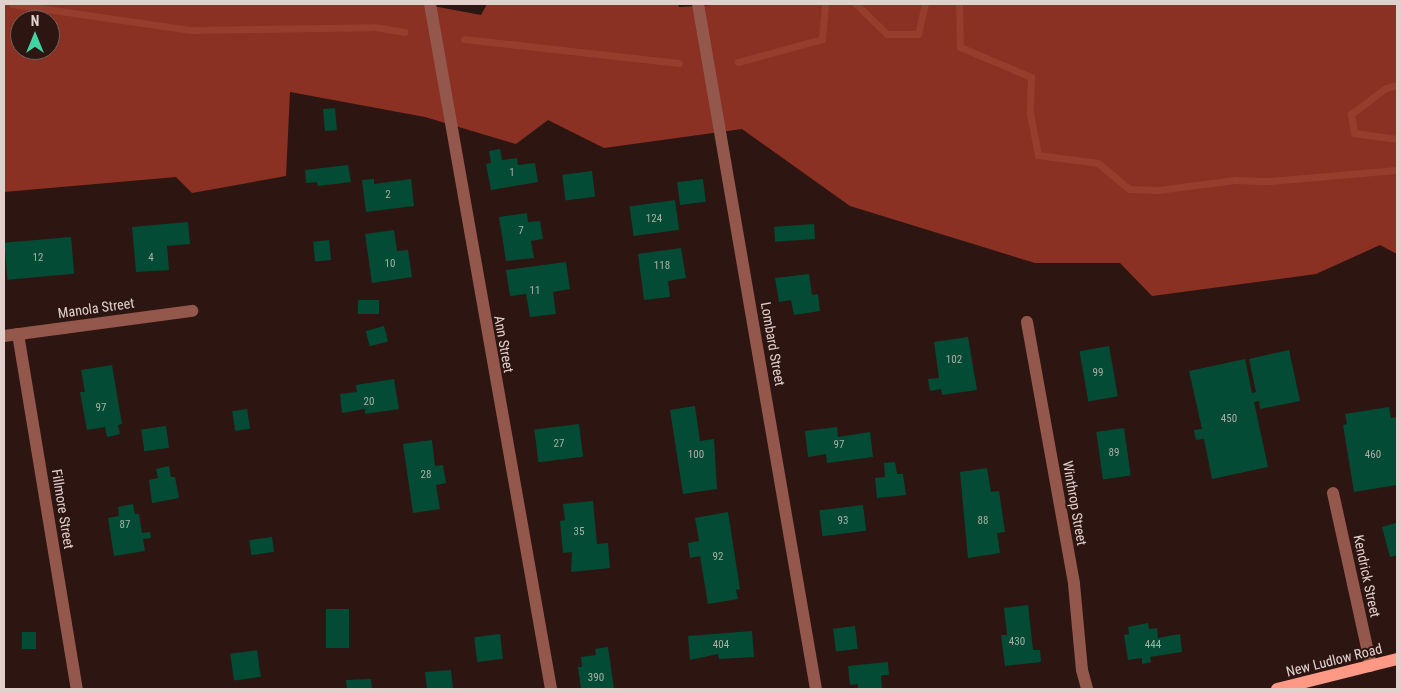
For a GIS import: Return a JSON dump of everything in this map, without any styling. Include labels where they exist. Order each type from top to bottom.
[{"type":"main road","name":"New Ludlow Road","points":[[1277,689],[1397,659]]},
{"type":"street","name":"Ann Street","points":[[430,4],[551,689]]},
{"type":"street","name":"Lombard Street","points":[[698,4],[816,689]]},
{"type":"street","name":"Manola Street","points":[[4,336],[192,311]]},
{"type":"street","name":"Winthrop Street","points":[[1027,322],[1074,584],[1082,670],[1087,689]]},
{"type":"street","name":"Fillmore Street","points":[[18,334],[77,689]]},
{"type":"street","name":"Kendrick Street","points":[[1334,493],[1371,666]]},
{"type":"shaded area","points":[[4,4],[422,4],[481,15],[487,4],[678,4],[679,7],[728,4],[1397,4],[1397,254],[1380,245],[1316,274],[1152,296],[1120,263],[1035,263],[850,206],[742,129],[604,148],[548,120],[516,144],[425,117],[290,92],[286,176],[192,193],[176,177],[4,192]]},
{"type":"building","points":[[335,108],[337,130],[325,131],[323,109]]},
{"type":"building","points":[[500,149],[502,160],[517,158],[518,165],[535,163],[538,182],[491,190],[486,164],[491,163],[489,151]]},
{"type":"building","points":[[348,165],[351,182],[318,186],[317,182],[306,183],[305,170]]},
{"type":"building","points":[[592,171],[595,197],[565,200],[562,175]]},
{"type":"building","points":[[374,179],[374,184],[411,179],[414,206],[366,212],[362,180]]},
{"type":"building","points":[[703,179],[706,202],[680,205],[677,182]]},
{"type":"building","points":[[675,200],[679,230],[634,236],[629,206]]},
{"type":"building","points":[[527,213],[528,222],[540,221],[543,239],[531,241],[534,258],[506,261],[499,217]]},
{"type":"building","points":[[188,222],[190,244],[167,246],[169,270],[136,272],[132,227]]},
{"type":"building","points":[[814,224],[815,239],[775,242],[774,227]]},
{"type":"building","points":[[394,230],[397,251],[408,250],[412,277],[372,283],[365,234]]},
{"type":"building","points":[[71,237],[74,274],[7,280],[4,243]]},
{"type":"building","points":[[329,240],[331,260],[315,262],[313,242]]},
{"type":"building","points":[[681,248],[686,278],[668,281],[670,297],[644,300],[638,254]]},
{"type":"building","points":[[566,262],[570,289],[553,292],[556,314],[530,317],[526,294],[510,296],[506,270]]},
{"type":"building","points":[[809,274],[812,295],[818,294],[820,311],[794,315],[791,300],[779,302],[775,278]]},
{"type":"building","points":[[358,300],[379,300],[379,314],[358,314]]},
{"type":"building","points":[[384,326],[388,341],[370,346],[366,331]]},
{"type":"building","points":[[968,337],[977,390],[942,395],[941,389],[930,391],[928,379],[939,378],[934,342]]},
{"type":"building","points":[[1109,346],[1118,396],[1088,401],[1079,351]]},
{"type":"building","points":[[1289,350],[1300,401],[1260,409],[1259,401],[1254,402],[1268,467],[1212,479],[1204,439],[1196,440],[1194,430],[1202,429],[1189,371],[1245,359],[1252,393],[1256,392],[1249,359]]},
{"type":"building","points":[[112,365],[122,424],[118,425],[120,434],[107,437],[105,427],[87,430],[80,392],[85,392],[81,370]]},
{"type":"building","points":[[394,379],[399,409],[365,414],[365,409],[342,413],[340,394],[357,392],[356,385]]},
{"type":"building","points":[[695,406],[700,441],[714,439],[717,489],[683,494],[670,410]]},
{"type":"building","points":[[1389,407],[1391,418],[1397,417],[1397,485],[1354,492],[1343,425],[1347,424],[1345,414]]},
{"type":"building","points":[[247,409],[250,429],[235,431],[232,411]]},
{"type":"building","points":[[579,424],[583,457],[538,462],[534,429]]},
{"type":"building","points":[[166,426],[169,448],[144,451],[141,429]]},
{"type":"building","points":[[837,427],[838,437],[870,432],[873,457],[827,463],[826,454],[808,457],[805,431]]},
{"type":"building","points":[[1124,428],[1131,476],[1103,479],[1096,432]]},
{"type":"building","points":[[432,440],[435,466],[443,465],[446,483],[436,485],[440,509],[413,513],[403,444]]},
{"type":"building","points":[[895,462],[897,474],[903,474],[906,495],[877,498],[875,478],[885,477],[884,463]]},
{"type":"building","points":[[169,466],[171,477],[175,477],[179,498],[152,503],[149,480],[158,478],[156,469]]},
{"type":"building","points":[[987,468],[991,492],[999,491],[1005,532],[997,533],[1000,553],[968,558],[960,472]]},
{"type":"building","points":[[593,501],[597,544],[608,543],[610,568],[571,572],[572,552],[563,553],[560,521],[565,520],[563,504]]},
{"type":"building","points":[[133,504],[135,514],[139,514],[142,533],[150,532],[151,538],[143,539],[145,551],[114,556],[108,518],[119,516],[118,507]]},
{"type":"building","points":[[863,505],[866,531],[822,536],[819,510]]},
{"type":"building","points":[[728,512],[740,589],[736,590],[738,599],[708,604],[700,556],[690,558],[688,543],[699,541],[695,518]]},
{"type":"building","points":[[1396,523],[1397,555],[1390,557],[1382,527]]},
{"type":"building","points":[[272,537],[274,552],[251,555],[249,540]]},
{"type":"building","points":[[1028,605],[1033,650],[1040,650],[1041,662],[1005,666],[1001,635],[1007,635],[1004,608]]},
{"type":"building","points":[[326,609],[349,609],[349,648],[326,648]]},
{"type":"building","points":[[1148,623],[1149,629],[1157,628],[1158,638],[1180,634],[1182,652],[1150,657],[1151,662],[1142,664],[1142,658],[1128,660],[1124,635],[1129,634],[1128,627]]},
{"type":"building","points":[[855,626],[858,649],[836,652],[833,629]]},
{"type":"building","points":[[752,631],[754,657],[719,659],[718,654],[690,660],[688,636]]},
{"type":"building","points":[[22,632],[36,632],[36,649],[22,649]]},
{"type":"building","points":[[500,634],[503,659],[477,662],[474,637]]},
{"type":"building","points":[[608,647],[614,689],[581,689],[578,667],[582,667],[581,657],[596,655],[595,649]]},
{"type":"building","points":[[257,650],[261,677],[234,680],[230,654]]},
{"type":"building","points":[[888,662],[889,675],[881,675],[882,689],[858,689],[858,684],[850,685],[848,666]]},
{"type":"building","points":[[451,670],[453,689],[427,689],[425,672]]},
{"type":"building","points":[[371,679],[372,689],[347,689],[346,680]]},
{"type":"waterway","points":[[12,4],[191,30],[374,27],[405,32]]},
{"type":"waterway","points":[[738,62],[822,39],[825,4]]},
{"type":"waterway","points":[[856,4],[887,34],[918,34],[925,4]]},
{"type":"waterway","points":[[959,4],[960,47],[1031,77],[1030,113],[1038,155],[1098,163],[1129,189],[1158,190],[1235,180],[1270,181],[1397,170]]},
{"type":"waterway","points":[[464,39],[679,63]]},
{"type":"waterway","points":[[1397,85],[1386,88],[1351,114],[1354,133],[1397,139]]}]
